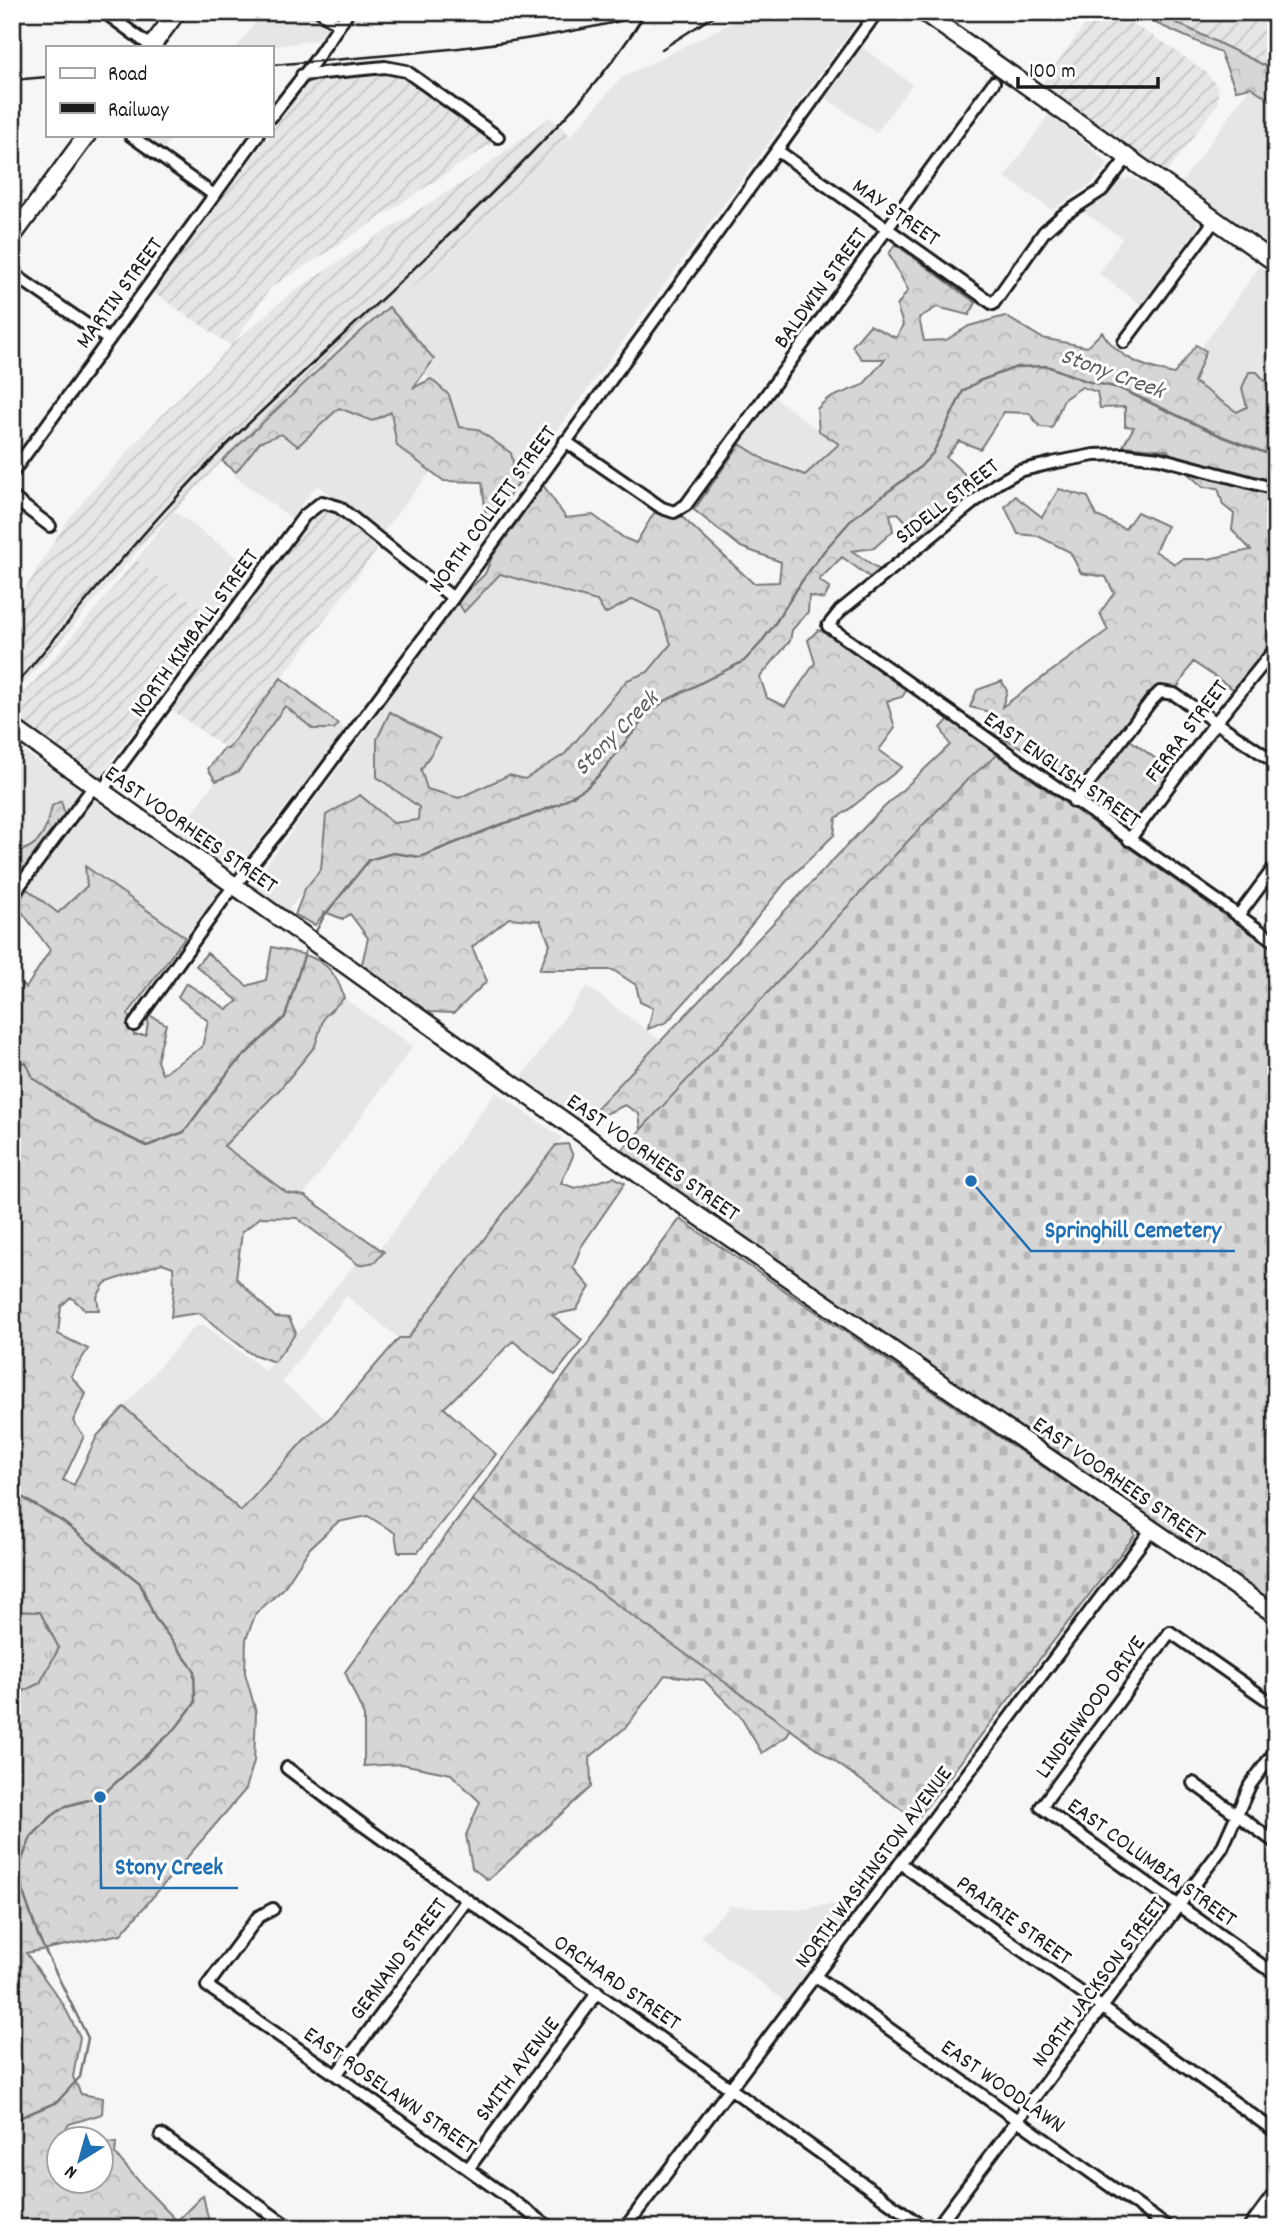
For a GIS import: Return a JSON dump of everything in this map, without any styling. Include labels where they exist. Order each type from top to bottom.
[{"type":"main road","points":[[153,46],[177,12]]},
{"type":"main road","points":[[926,14],[1276,263]]},
{"type":"main road","points":[[12,237],[86,136]]},
{"type":"main road","name":"EAST VOORHEES STREET","points":[[12,727],[668,1195],[1276,1615]]},
{"type":"main road","points":[[1253,2228],[1276,2197]]},
{"type":"street","points":[[104,12],[151,46]]},
{"type":"street","points":[[321,12],[339,25]]},
{"type":"street","points":[[273,114],[314,62],[348,12]]},
{"type":"street","name":"NORTH COLLETT STREET","points":[[134,1026],[234,887],[453,598],[877,12]]},
{"type":"street","points":[[302,75],[385,67],[406,71],[498,137]]},
{"type":"street","name":"BALDWIN STREET","points":[[565,441],[662,508],[674,512],[686,505],[994,82]]},
{"type":"street","points":[[131,136],[214,195]]},
{"type":"street","name":"MARTIN STREET","points":[[12,473],[257,136]]},
{"type":"street","name":"MAY STREET","points":[[778,151],[993,304],[1044,232],[1062,216],[1102,190],[1127,158]]},
{"type":"street","points":[[1124,342],[1215,220]]},
{"type":"street","points":[[12,273],[109,340]]},
{"type":"street","name":"SIDELL STREET","points":[[828,626],[840,611],[986,492],[1019,471],[1094,455],[1124,454],[1159,458],[1276,489]]},
{"type":"street","points":[[12,497],[50,526]]},
{"type":"street","name":"NORTH KIMBALL STREET","points":[[12,896],[98,789],[304,516],[322,502],[339,507],[453,598]]},
{"type":"street","name":"EAST ENGLISH STREET","points":[[828,626],[1276,942]]},
{"type":"street","name":"FERRA STREET","points":[[1129,840],[1216,722],[1276,648]]},
{"type":"street","points":[[1074,802],[1150,701],[1160,692],[1174,694],[1276,763]]},
{"type":"street","points":[[1238,916],[1276,865]]},
{"type":"street","name":"NORTH WASHINGTON AVENUE","points":[[625,2228],[1152,1529]]},
{"type":"street","name":"LINDENWOOD DRIVE","points":[[1041,1807],[1170,1632],[1276,1706]]},
{"type":"street","name":"NORTH JACKSON STREET","points":[[936,2228],[1222,1848],[1250,1785],[1276,1750]]},
{"type":"street","name":"ORCHARD STREET","points":[[287,1768],[925,2228]]},
{"type":"street","points":[[1193,1783],[1276,1843]]},
{"type":"street","name":"EAST COLUMBIA STREET","points":[[1041,1807],[1276,1973]]},
{"type":"street","name":"PRAIRIE STREET","points":[[900,1863],[1276,2132]]},
{"type":"street","name":"GERNAND STREET","points":[[336,2075],[467,1900]]},
{"type":"street","name":"EAST ROSELAWN STREET","points":[[273,1909],[258,1917],[207,1986],[551,2228]]},
{"type":"street","name":"EAST WOODLAWN","points":[[815,1976],[1169,2228]]},
{"type":"street","name":"SMITH AVENUE","points":[[468,2169],[598,1992]]},
{"type":"street","points":[[161,2135],[290,2228]]},
{"type":"shaded area","points":[[263,12],[308,12],[328,26],[316,40],[273,46],[238,46]]},
{"type":"shaded area","points":[[753,12],[865,12],[529,469],[514,466],[459,427],[449,395],[424,373],[433,358],[389,307],[432,270],[571,136],[621,78]]},
{"type":"shaded area","points":[[1094,12],[1130,23],[1163,42],[1207,73],[1218,88],[1218,103],[1166,174],[1041,85]]},
{"type":"shaded area","points":[[1163,12],[1276,12],[1276,71],[1163,16]]},
{"type":"shaded area","points":[[862,47],[912,84],[876,133],[826,98]]},
{"type":"shaded area","points":[[389,72],[403,77],[494,142],[271,287],[234,343],[287,296],[474,175],[550,117],[571,136],[432,270],[343,347],[222,461],[152,534],[12,697],[12,611],[40,564],[67,521],[92,491],[160,417],[231,346],[153,292],[268,136],[273,136],[273,128],[307,82]]},
{"type":"shaded area","points":[[1251,86],[1276,104],[1276,236],[1270,245],[1181,183]]},
{"type":"shaded area","points":[[1049,114],[1108,164],[1091,184],[1052,210],[1005,177]]},
{"type":"shaded area","points":[[144,136],[173,136],[163,149]]},
{"type":"shaded area","points":[[1128,178],[1149,186],[1199,222],[1197,229],[1141,305],[1099,274],[1122,238],[1083,212],[1120,181]]},
{"type":"shaded area","points":[[1260,266],[1276,277],[1276,393],[1258,372],[1242,388],[1247,407],[1238,412],[1194,382],[1206,351],[1201,348]]},
{"type":"shaded area","points":[[775,398],[839,443],[805,475],[767,461],[740,444]]},
{"type":"shaded area","points":[[339,408],[371,421],[392,411],[397,446],[431,471],[382,533],[317,485],[291,518],[234,476],[260,442],[281,434],[298,446]]},
{"type":"shaded area","points":[[174,511],[254,570],[217,620],[136,560]]},
{"type":"shaded area","points":[[324,511],[337,514],[379,547],[228,750],[171,709],[310,519]]},
{"type":"shaded area","points":[[136,560],[217,620],[98,778],[12,718],[12,708]]},
{"type":"shaded area","points":[[500,574],[597,601],[632,599],[660,612],[671,644],[648,672],[627,680],[565,754],[525,779],[509,775],[459,798],[427,789],[421,770],[390,713],[419,808],[418,821],[393,823],[326,815],[321,869],[287,912],[251,886],[371,724],[457,601],[464,612]]},
{"type":"shaded area","points":[[285,705],[313,729],[334,729],[338,724],[346,730],[241,864],[228,869],[177,833],[220,775],[238,772]]},
{"type":"shaded area","points":[[12,743],[44,765],[59,770],[81,790],[65,813],[61,801],[52,806],[46,830],[28,850],[12,853]]},
{"type":"shaded area","points":[[93,799],[219,886],[220,891],[185,937],[86,866],[87,886],[58,913],[27,889]]},
{"type":"shaded area","points":[[587,986],[661,1041],[585,1124],[521,1078]]},
{"type":"shaded area","points":[[344,998],[413,1046],[303,1196],[287,1193],[224,1146],[280,1089],[315,1046],[324,1017]]},
{"type":"shaded area","points":[[496,1092],[562,1138],[408,1338],[399,1338],[346,1296],[282,1382],[328,1420],[304,1440],[241,1511],[124,1407],[194,1327],[204,1325],[266,1371],[356,1263],[359,1265],[370,1262]]},
{"type":"shaded area","points":[[839,1903],[854,1914],[786,2002],[700,1936],[730,1906],[797,1910]]},
{"type":"green space","points":[[1131,12],[1163,12],[1163,16],[1276,71],[1276,104],[1251,87],[1236,90],[1220,52]]},
{"type":"green space","points":[[895,244],[976,303],[969,315],[937,307],[919,318],[924,341],[946,340],[969,326],[1005,316],[1042,338],[1087,347],[1102,332],[1124,355],[1152,368],[1174,374],[1196,345],[1206,351],[1194,382],[1237,412],[1247,407],[1242,388],[1249,372],[1257,372],[1276,393],[1276,680],[1261,670],[1236,691],[1193,662],[1176,690],[1153,690],[1122,734],[1175,773],[1138,822],[1124,824],[1094,805],[1029,751],[992,733],[990,712],[970,707],[977,690],[1002,681],[1007,691],[1002,707],[1108,630],[1100,613],[1114,593],[1106,577],[1081,573],[1070,552],[1038,536],[1018,534],[1005,507],[1015,496],[1042,517],[1059,489],[1088,497],[1097,516],[1125,529],[1137,512],[1167,526],[1155,551],[1175,564],[1183,559],[1208,559],[1251,550],[1232,530],[1234,514],[1223,505],[1218,488],[1203,487],[1167,450],[1123,446],[1134,427],[1125,426],[1125,407],[1100,408],[1097,392],[1082,387],[1064,399],[1052,428],[1040,427],[1029,413],[1004,412],[980,449],[959,441],[946,457],[982,490],[923,539],[898,513],[890,514],[893,531],[874,548],[852,551],[880,570],[871,578],[842,557],[819,580],[830,588],[824,599],[809,596],[808,612],[792,630],[790,641],[760,677],[767,698],[785,706],[815,663],[808,640],[818,630],[836,637],[908,688],[902,697],[887,701],[895,728],[879,750],[902,767],[836,818],[834,835],[785,883],[727,955],[667,1022],[648,1029],[653,1008],[640,1002],[636,985],[613,970],[539,970],[550,944],[540,921],[509,918],[472,947],[487,981],[454,1013],[429,1012],[361,968],[368,938],[350,914],[343,919],[325,912],[315,925],[295,915],[305,889],[321,869],[326,815],[360,795],[393,823],[418,820],[419,807],[377,777],[377,739],[390,712],[440,739],[421,770],[427,789],[459,798],[509,775],[525,779],[565,754],[627,680],[648,672],[671,644],[660,612],[633,599],[605,614],[597,601],[500,574],[464,612],[457,601],[485,574],[492,557],[543,485],[566,518],[593,515],[624,538],[636,543],[654,513],[682,517],[753,583],[779,582],[781,562],[741,547],[694,510],[740,444],[767,461],[805,475],[839,444],[819,431],[817,409],[827,399],[863,385],[885,359],[862,359],[852,346],[870,325],[896,338],[903,325],[897,306],[908,290],[889,254]]},
{"type":"green space","points":[[389,307],[434,359],[413,388],[431,379],[449,395],[459,427],[477,429],[511,453],[514,466],[529,469],[487,526],[482,482],[444,481],[397,446],[391,412],[372,421],[339,408],[298,446],[281,434],[260,442],[236,472],[222,461]]},
{"type":"green space","points":[[281,678],[338,724],[334,729],[313,729],[285,706],[238,772],[216,781],[208,769],[224,748],[228,749]]},
{"type":"green space","points":[[949,719],[1032,780],[641,1129],[639,1114],[625,1105],[603,1115],[595,1110],[876,815],[950,745],[941,728]]},
{"type":"green space","points":[[997,755],[1276,951],[1276,1605],[1069,1464],[1058,1452],[1020,1430],[691,1202],[622,1150],[921,827],[968,779]]},
{"type":"green space","points":[[61,801],[65,815],[12,884],[12,853],[36,843],[44,831],[52,806]]},
{"type":"green space","points":[[85,866],[185,937],[128,1014],[134,1035],[146,1035],[149,1015],[166,1024],[157,1061],[162,1074],[202,1047],[208,1021],[178,997],[186,983],[227,1009],[238,1001],[196,966],[207,953],[247,986],[266,980],[272,947],[308,956],[326,966],[333,974],[344,998],[324,1017],[315,1046],[280,1089],[224,1146],[287,1193],[305,1196],[384,1252],[375,1262],[359,1265],[297,1218],[261,1217],[242,1232],[236,1278],[275,1317],[289,1318],[296,1333],[274,1362],[250,1353],[199,1313],[171,1317],[173,1267],[162,1263],[105,1283],[97,1297],[99,1310],[85,1310],[71,1297],[61,1306],[58,1334],[88,1349],[71,1376],[86,1394],[73,1421],[84,1436],[63,1480],[74,1485],[97,1436],[124,1407],[241,1511],[304,1440],[331,1417],[399,1338],[408,1338],[556,1145],[568,1144],[573,1156],[561,1183],[575,1188],[614,1177],[625,1183],[581,1247],[573,1268],[590,1287],[576,1310],[552,1315],[582,1340],[555,1375],[513,1341],[444,1408],[496,1454],[418,1552],[398,1552],[395,1533],[368,1516],[338,1522],[310,1548],[283,1589],[256,1613],[246,1639],[245,1673],[256,1712],[254,1761],[246,1789],[121,1934],[26,1953],[63,2004],[80,2037],[73,2077],[81,2094],[103,2098],[102,2114],[69,2124],[46,2124],[46,2194],[116,2194],[116,2155],[177,2221],[203,2195],[208,2218],[220,2228],[12,2228],[12,1697],[40,1683],[59,1648],[40,1612],[12,1611],[12,977],[26,988],[50,950],[17,905],[27,889],[58,913],[87,886]]},
{"type":"green space","points":[[680,1219],[805,1696],[787,1736],[762,1753],[740,1716],[704,1680],[665,1675],[626,1727],[590,1757],[591,1787],[488,1880],[472,1868],[466,1835],[480,1802],[451,1774],[402,1764],[364,1766],[364,1716],[345,1672]]},
{"type":"green space","points":[[680,1219],[1133,1528],[1135,1535],[916,1820],[472,1500]]},
{"type":"green space","points":[[12,1611],[40,1612],[59,1648],[40,1683],[12,1697]]},
{"type":"waterway","name":"Stony Creek","points":[[314,935],[324,916],[369,860],[393,853],[420,857],[559,804],[587,787],[646,716],[663,702],[744,661],[774,625],[824,551],[853,518],[918,469],[933,453],[963,391],[979,381],[1017,367],[1047,366],[1086,381],[1119,388],[1221,436],[1276,457]]},
{"type":"waterway","name":"Stony Creek","points":[[12,1069],[17,1062],[26,1063],[33,1078],[94,1121],[147,1146],[184,1132],[232,1067],[285,1017],[307,946]]},
{"type":"waterway","name":"Stony Creek","points":[[12,1491],[63,1522],[140,1583],[155,1618],[194,1670],[195,1703],[175,1729],[100,1797],[66,1806],[31,1837],[19,1867],[23,1892],[39,1938],[88,2038],[80,2077],[57,2102],[12,2121]]},
{"type":"railway","points":[[12,689],[126,555],[214,458],[442,242],[545,139],[599,78],[646,12]]},
{"type":"railway","points":[[662,49],[720,12]]},
{"type":"railway","points":[[273,65],[508,42],[649,14]]},
{"type":"railway","points":[[12,80],[46,77]]},
{"type":"place","name":"Springhill Cemetery","points":[[971,1181]]},
{"type":"place","name":"Stony Creek","points":[[100,1797]]}]
